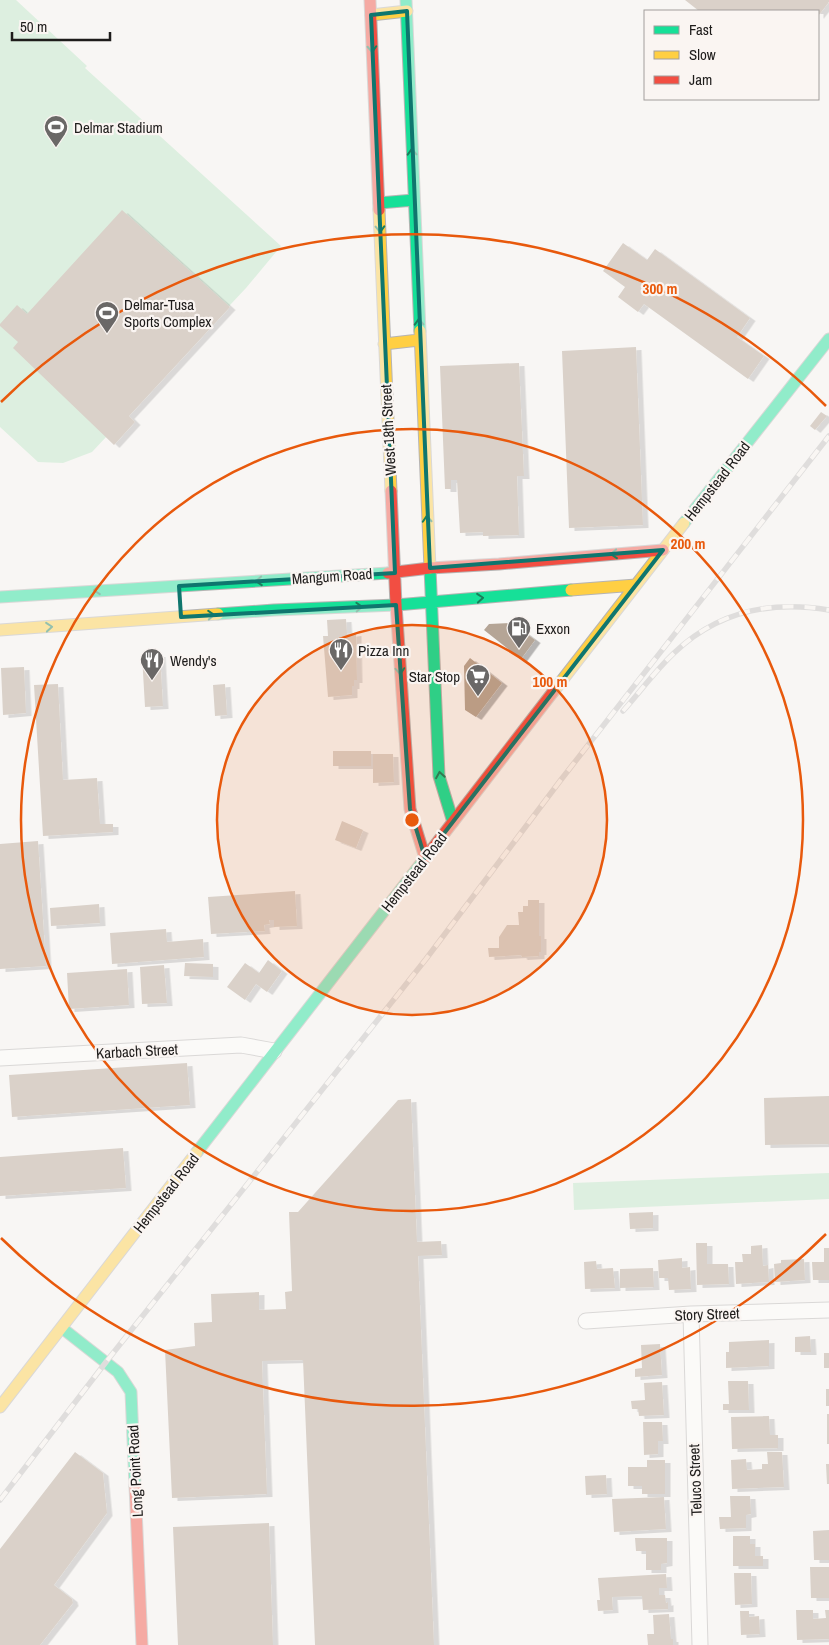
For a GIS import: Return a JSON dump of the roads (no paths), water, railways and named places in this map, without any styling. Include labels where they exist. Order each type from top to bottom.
[{"type":"main road","name":"West 18th Street","points":[[370,0],[396,605],[408,720],[410,810],[425,858]]},
{"type":"main road","points":[[371,15],[406,6],[430,568],[432,715],[439,776],[453,822]]},
{"type":"main road","points":[[379,203],[414,200]]},
{"type":"main road","name":"Hempstead Road","points":[[0,1406],[238,1102],[274,1051],[663,550],[829,339]]},
{"type":"main road","points":[[384,344],[419,340]]},
{"type":"main road","name":"Mangum Road","points":[[0,597],[180,590],[663,550]]},
{"type":"main road","name":"Mangum Road","points":[[0,630],[181,613],[396,605],[636,585]]},
{"type":"main road","name":"Long Point Road","points":[[62,1328],[118,1372],[131,1392],[142,1645]]},
{"type":"street","name":"Karbach Street","points":[[0,1058],[241,1045],[274,1051]]},
{"type":"street","name":"Story Street","points":[[586,1321],[691,1314],[829,1310]]},
{"type":"street","name":"Teluco Street","points":[[691,1314],[700,1645]]},
{"type":"railway","points":[[0,1500],[106,1362],[426,959],[560,781],[829,436]]},
{"type":"railway","points":[[623,711],[674,653],[708,627],[727,618],[766,608],[807,607],[829,610]]},
{"type":"place","name":"Delmar Stadium","points":[[56,148]]},
{"type":"place","name":"Delmar-Tusa Sports Complex","points":[[107,334]]},
{"type":"place","name":"Exxon","points":[[519,649]]},
{"type":"place","name":"Pizza Inn","points":[[341,671]]},
{"type":"place","name":"Wendy's","points":[[152,681]]},
{"type":"place","name":"Star Stop","points":[[478,697]]}]
